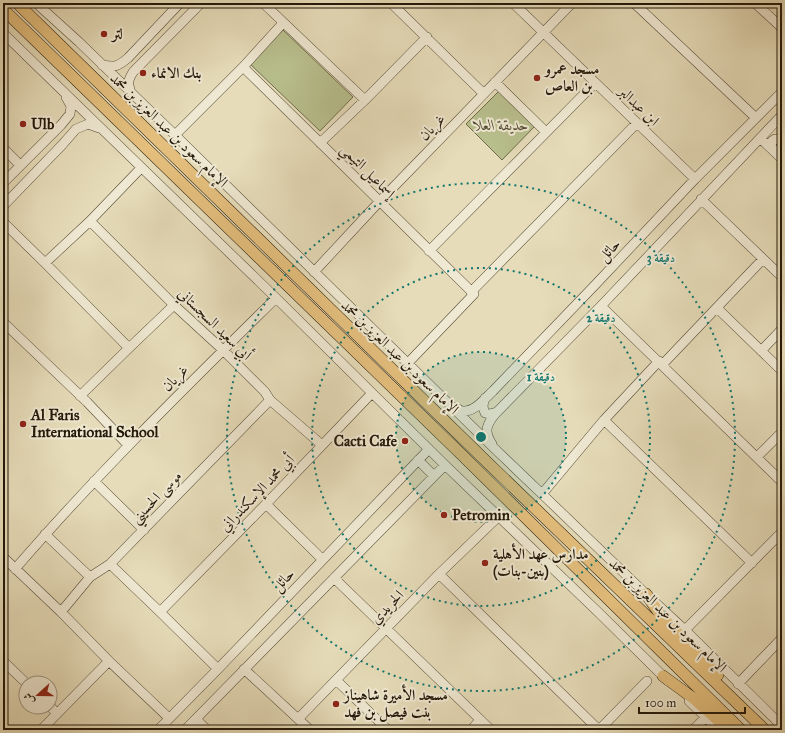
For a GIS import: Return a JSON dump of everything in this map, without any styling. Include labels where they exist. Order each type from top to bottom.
[{"type":"main road","name":"الإمام سعود بن عبد العزيز بن محمد","points":[[17,3],[489,464],[765,730]]},
{"type":"main road","name":"الإمام سعود بن عبد العزيز بن محمد","points":[[3,9],[463,456],[741,730]]},
{"type":"main road","points":[[646,594],[662,617],[719,676],[748,714]]},
{"type":"main road","points":[[663,676],[693,698],[730,730]]},
{"type":"street","name":"الإمام سعود بن عبد العزيز بن محمد","points":[[36,3],[175,135],[496,450],[685,630],[782,726]]},
{"type":"street","points":[[102,65],[119,65],[128,58],[180,3]]},
{"type":"street","points":[[131,93],[128,84],[137,67],[201,3]]},
{"type":"street","points":[[263,3],[365,100]]},
{"type":"street","points":[[391,3],[484,94]]},
{"type":"street","name":"ابن عبدالبر","points":[[513,3],[695,179]]},
{"type":"street","name":"غريان","points":[[314,272],[379,202],[572,3]]},
{"type":"street","points":[[634,3],[756,118]]},
{"type":"street","points":[[755,3],[782,28]]},
{"type":"street","points":[[175,135],[243,67],[283,23]]},
{"type":"street","points":[[3,33],[276,298],[445,466],[719,730]]},
{"type":"street","points":[[320,143],[427,37]]},
{"type":"street","points":[[128,58],[127,61],[130,65],[135,68],[137,67]]},
{"type":"street","name":"إسماعيل التيمي","points":[[243,67],[472,293]]},
{"type":"street","points":[[496,82],[546,132]]},
{"type":"street","points":[[429,251],[595,83]]},
{"type":"street","points":[[3,183],[61,125],[70,114],[71,106],[63,91]]},
{"type":"street","name":"حائل","points":[[450,405],[462,411],[470,410],[485,398],[695,179],[782,92]]},
{"type":"street","points":[[496,450],[487,437],[487,428],[491,419],[602,306],[782,114]]},
{"type":"street","points":[[408,363],[472,293],[637,123]]},
{"type":"street","points":[[3,206],[76,129],[88,124],[103,130]]},
{"type":"street","points":[[770,127],[782,140]]},
{"type":"street","points":[[760,138],[779,156]]},
{"type":"street","points":[[779,156],[771,145],[772,141],[775,139],[782,140]]},
{"type":"street","points":[[3,148],[20,165]]},
{"type":"street","points":[[45,263],[90,221],[141,168]]},
{"type":"street","points":[[701,199],[782,277]]},
{"type":"street","name":"أبي سعيد السجستاني","points":[[90,221],[174,305],[223,350],[265,392],[270,400],[322,445]]},
{"type":"street","points":[[3,222],[129,348]]},
{"type":"street","points":[[542,494],[604,420],[717,308],[764,259]]},
{"type":"street","name":"غريان","points":[[15,568],[128,445],[276,298]]},
{"type":"street","points":[[80,396],[174,305]]},
{"type":"street","points":[[602,306],[782,482]]},
{"type":"street","points":[[717,308],[782,371]]},
{"type":"street","points":[[3,322],[80,396],[128,445]]},
{"type":"street","points":[[761,351],[782,329]]},
{"type":"street","name":"أبي محمد الإسكندراني","points":[[160,612],[372,393]]},
{"type":"street","points":[[485,398],[483,404],[485,413],[489,414],[497,412]]},
{"type":"street","name":"موسى الحسيني","points":[[61,612],[90,577],[110,564],[270,400]]},
{"type":"street","points":[[604,420],[752,563]]},
{"type":"street","points":[[757,457],[782,432]]},
{"type":"street","name":"حائل","points":[[158,730],[429,449]]},
{"type":"street","points":[[418,460],[434,476]]},
{"type":"street","points":[[185,730],[445,466]]},
{"type":"street","points":[[94,481],[144,530]]},
{"type":"street","points":[[266,504],[322,559]]},
{"type":"street","name":"الحريدي","points":[[298,719],[439,574],[498,516]]},
{"type":"street","points":[[685,630],[782,532]]},
{"type":"street","points":[[45,534],[90,577]]},
{"type":"street","points":[[3,557],[169,718]]},
{"type":"street","points":[[110,564],[218,669]]},
{"type":"street","points":[[439,574],[599,730],[647,681]]},
{"type":"street","points":[[334,578],[490,730]]},
{"type":"street","points":[[738,684],[782,638]]},
{"type":"street","points":[[3,661],[18,675]]},
{"type":"street","points":[[58,713],[109,661]]},
{"type":"street","points":[[244,669],[310,730]]},
{"type":"street","points":[[336,680],[388,730]]},
{"type":"street","points":[[41,730],[56,715]]},
{"type":"street","points":[[693,730],[706,717]]},
{"type":"street","points":[[196,719],[207,730]]},
{"type":"street","points":[[471,730],[480,720]]},
{"type":"street","points":[[374,730],[381,723]]},
{"type":"green space","points":[[283,30],[353,97],[320,131],[250,64]]},
{"type":"green space","name":"حديقة العلا","points":[[499,91],[535,126],[502,160],[466,124]]},
{"type":"place","name":"لتر","points":[[104,34]]},
{"type":"place","name":"بنك الانماء","points":[[143,73]]},
{"type":"place","name":"مسجد عمرو بن العاص","points":[[537,78]]},
{"type":"place","name":"Ulb","points":[[23,124]]},
{"type":"place","name":"Al Faris International School","points":[[23,424]]},
{"type":"place","name":"Cacti Cafe","points":[[405,441]]},
{"type":"place","name":"Petromin","points":[[444,515]]},
{"type":"place","name":"مدارس عهد الأهلية (بنين-بنات)","points":[[485,563]]},
{"type":"place","name":"مسجد الأميرة شاهيناز بنت فيصل بن فهد","points":[[336,704]]}]
